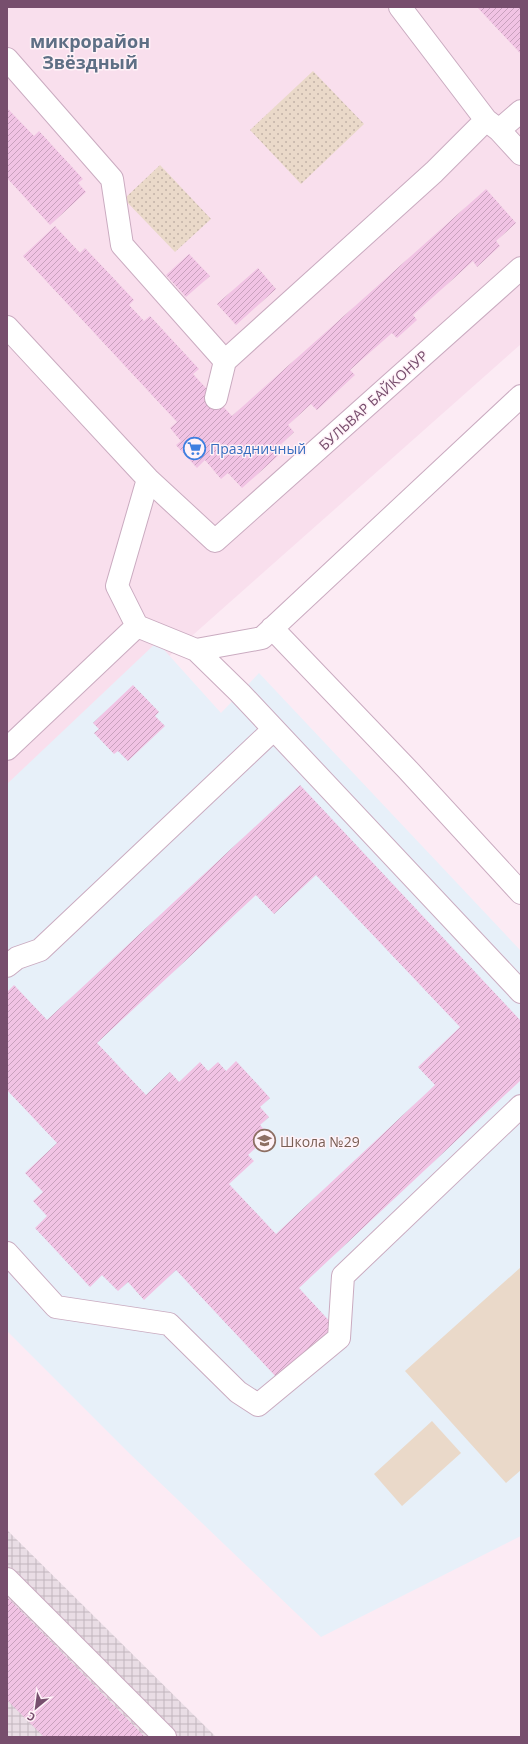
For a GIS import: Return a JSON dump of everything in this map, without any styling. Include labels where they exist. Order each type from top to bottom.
[{"type":"street","points":[[400,7],[493,125],[521,154]]},
{"type":"street","points":[[7,59],[112,178],[122,245],[225,361]]},
{"type":"street","points":[[216,398],[225,361],[434,172],[493,125],[521,111]]},
{"type":"street","name":"БУЛЬВАР БАЙКОНУР","points":[[7,327],[148,479],[215,541],[521,268]]},
{"type":"street","points":[[196,650],[262,638],[521,396]]},
{"type":"street","points":[[148,479],[117,586],[137,626],[196,650],[274,729],[521,992]]},
{"type":"street","points":[[7,749],[137,626]]},
{"type":"street","points":[[272,628],[407,769],[521,893]]},
{"type":"street","points":[[7,966],[17,958],[40,950],[274,729]]},
{"type":"street","points":[[7,1253],[56,1307],[169,1324],[238,1392],[258,1405],[339,1338],[343,1276],[521,1106]]},
{"type":"street","points":[[7,1579],[165,1737]]},
{"type":"shaded area","points":[[7,7],[521,7],[521,344],[7,800]]},
{"type":"shaded area","points":[[313,71],[364,124],[301,184],[250,130]]},
{"type":"shaded area","points":[[160,165],[211,219],[175,252],[124,199]]},
{"type":"shaded area","name":"Школа №29","points":[[157,642],[221,713],[259,673],[521,951],[521,1536],[321,1637],[129,1453],[7,1331],[7,784]]},
{"type":"shaded area","points":[[521,1267],[521,1470],[506,1483],[405,1371]]},
{"type":"shaded area","points":[[432,1421],[461,1453],[402,1506],[374,1474]]},
{"type":"shaded area","points":[[7,1530],[216,1737],[7,1737]]},
{"type":"building","points":[[477,7],[521,7],[521,54],[506,38]]},
{"type":"building","points":[[7,108],[34,136],[39,131],[83,179],[78,183],[86,192],[50,225],[7,178]]},
{"type":"building","points":[[486,189],[516,223],[496,241],[500,246],[477,267],[473,261],[413,315],[417,320],[397,338],[392,333],[350,370],[355,375],[317,410],[311,404],[288,425],[294,432],[277,448],[281,453],[242,488],[228,473],[221,479],[205,460],[197,468],[176,445],[181,441],[170,428],[177,422],[23,256],[55,226],[80,253],[85,248],[134,300],[129,305],[144,321],[150,316],[199,369],[193,374],[232,416]]},
{"type":"building","points":[[189,254],[210,276],[186,297],[166,275]]},
{"type":"building","points":[[258,268],[276,289],[236,325],[217,304]]},
{"type":"building","points":[[133,685],[159,712],[155,716],[165,726],[128,761],[118,751],[114,754],[94,733],[99,729],[93,723]]},
{"type":"building","points":[[300,785],[521,1021],[521,1080],[299,1288],[334,1326],[278,1379],[176,1270],[144,1300],[128,1282],[118,1291],[102,1275],[90,1287],[35,1228],[47,1216],[33,1201],[43,1192],[25,1173],[57,1143],[7,1090],[7,992],[14,985],[47,1020]],"holes":[[[316,875],[460,1027],[418,1067],[435,1085],[276,1234],[229,1184],[254,1161],[248,1155],[269,1135],[260,1125],[269,1117],[260,1107],[270,1098],[236,1061],[226,1071],[218,1062],[208,1071],[200,1062],[179,1082],[170,1072],[146,1095],[97,1043],[256,895],[274,914]]]},
{"type":"building","points":[[7,1597],[144,1736],[44,1737],[7,1700]]},
{"type":"place","name":"Праздничный","points":[[194,448]]},
{"type":"place","name":"Школа №29","points":[[264,1141]]},
{"type":"district","name":"микрорайон Звёздный","points":[[90,51]]}]
